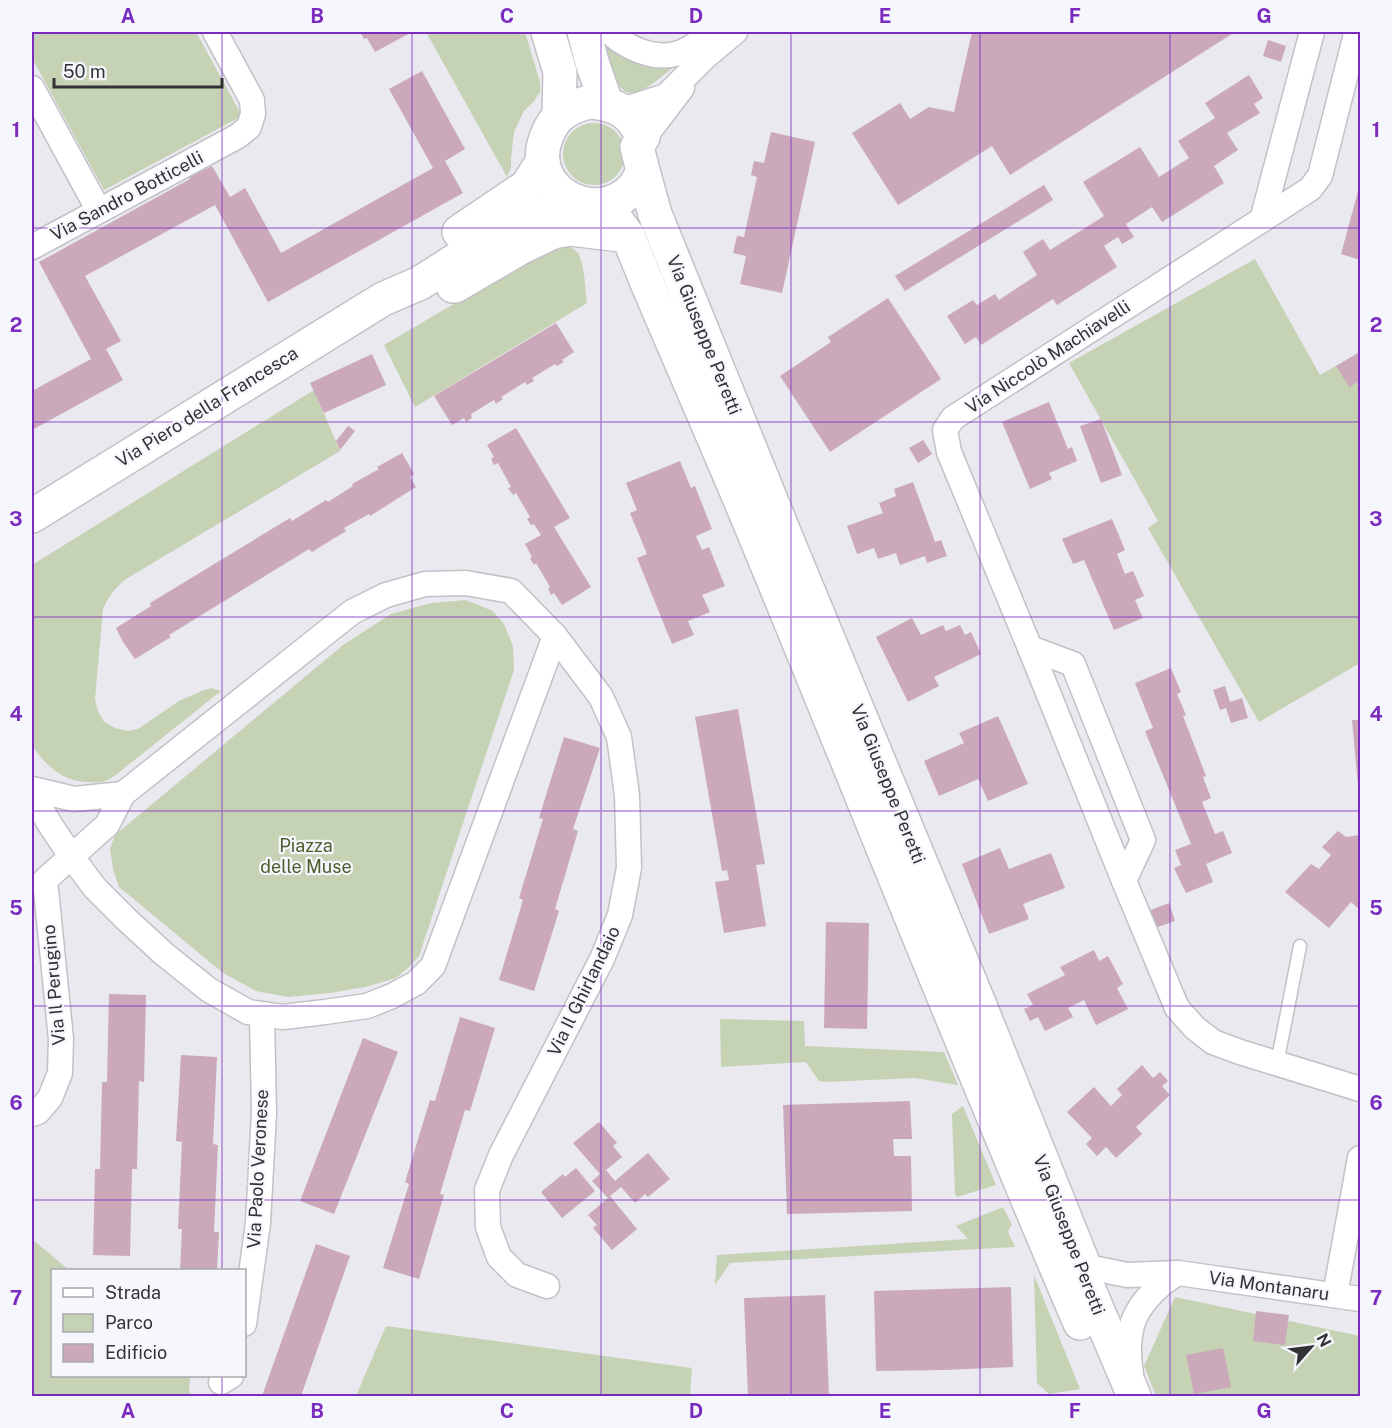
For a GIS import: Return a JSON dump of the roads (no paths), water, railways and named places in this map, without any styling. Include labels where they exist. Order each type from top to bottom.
[{"type":"street","name":"Via Sandro Botticelli","points":[[32,248],[222,145],[249,127],[253,114],[252,100],[215,32]]},
{"type":"street","points":[[548,32],[560,72],[559,116]]},
{"type":"street","points":[[584,32],[592,62],[614,107],[635,122],[643,137],[634,186],[622,198],[606,205],[588,205],[572,201],[558,191],[548,177],[543,161],[543,145],[549,129],[559,116],[573,106],[589,102],[614,107],[666,96],[705,57],[735,32]]},
{"type":"street","points":[[609,32],[634,49],[651,55],[667,56],[695,45],[710,32]]},
{"type":"street","points":[[1262,220],[1312,32]]},
{"type":"street","name":"Via Niccolò Machiavelli","points":[[1355,32],[1320,176],[1310,189],[953,418],[945,430],[949,452],[1177,1008],[1195,1028],[1213,1042],[1360,1089]]},
{"type":"street","points":[[640,159],[668,108],[705,57]]},
{"type":"street","points":[[32,88],[99,211]]},
{"type":"street","name":"Via Giuseppe Peretti","points":[[640,159],[655,214],[792,553],[981,1008],[1083,1263],[1087,1285],[1126,1395]]},
{"type":"street","name":"Via Piero della Francesca","points":[[383,298],[426,258],[462,230],[527,186],[543,161]]},
{"type":"street","name":"Via Piero della Francesca","points":[[32,516],[383,298],[420,283],[506,228],[572,201]]},
{"type":"street","name":"Via Giuseppe Peretti","points":[[606,205],[628,236],[762,552],[1023,1191],[1108,1388],[1126,1395]]},
{"type":"street","points":[[420,283],[455,286],[553,231],[571,229],[628,236]]},
{"type":"street","points":[[32,791],[49,823],[71,856],[95,888],[164,954],[209,990],[248,1012],[283,1017],[367,1005],[392,996],[416,983],[433,966],[555,636],[511,591],[466,582],[425,584],[386,595],[352,612],[123,794],[107,825],[71,856]]},
{"type":"street","name":"Via Il Ghirlandaio","points":[[547,1286],[517,1275],[499,1257],[488,1227],[487,1190],[501,1155],[602,959],[620,915],[629,868],[627,795],[619,737],[601,697],[555,636]]},
{"type":"street","points":[[1030,648],[1073,664],[1082,686],[1143,840],[1124,881]]},
{"type":"street","points":[[32,791],[74,799],[123,794]]},
{"type":"street","name":"Via Il Perugino","points":[[32,1114],[38,1112],[50,1098],[60,1073],[61,1039],[45,880],[71,856]]},
{"type":"street","name":"Via Paolo Veronese","points":[[246,1310],[258,1223],[264,1113],[262,1014]]},
{"type":"street","points":[[1335,1295],[1360,1158]]},
{"type":"street","name":"Via Montanaru","points":[[1083,1263],[1093,1268],[1127,1275],[1178,1273],[1360,1299]]},
{"type":"street","points":[[1126,1395],[1130,1368],[1130,1334],[1136,1314],[1148,1296],[1178,1273]]},
{"type":"lane","points":[[1277,1064],[1299,946]]},
{"type":"park label","name":"Piazza delle Muse","points":[[306,856]]}]
